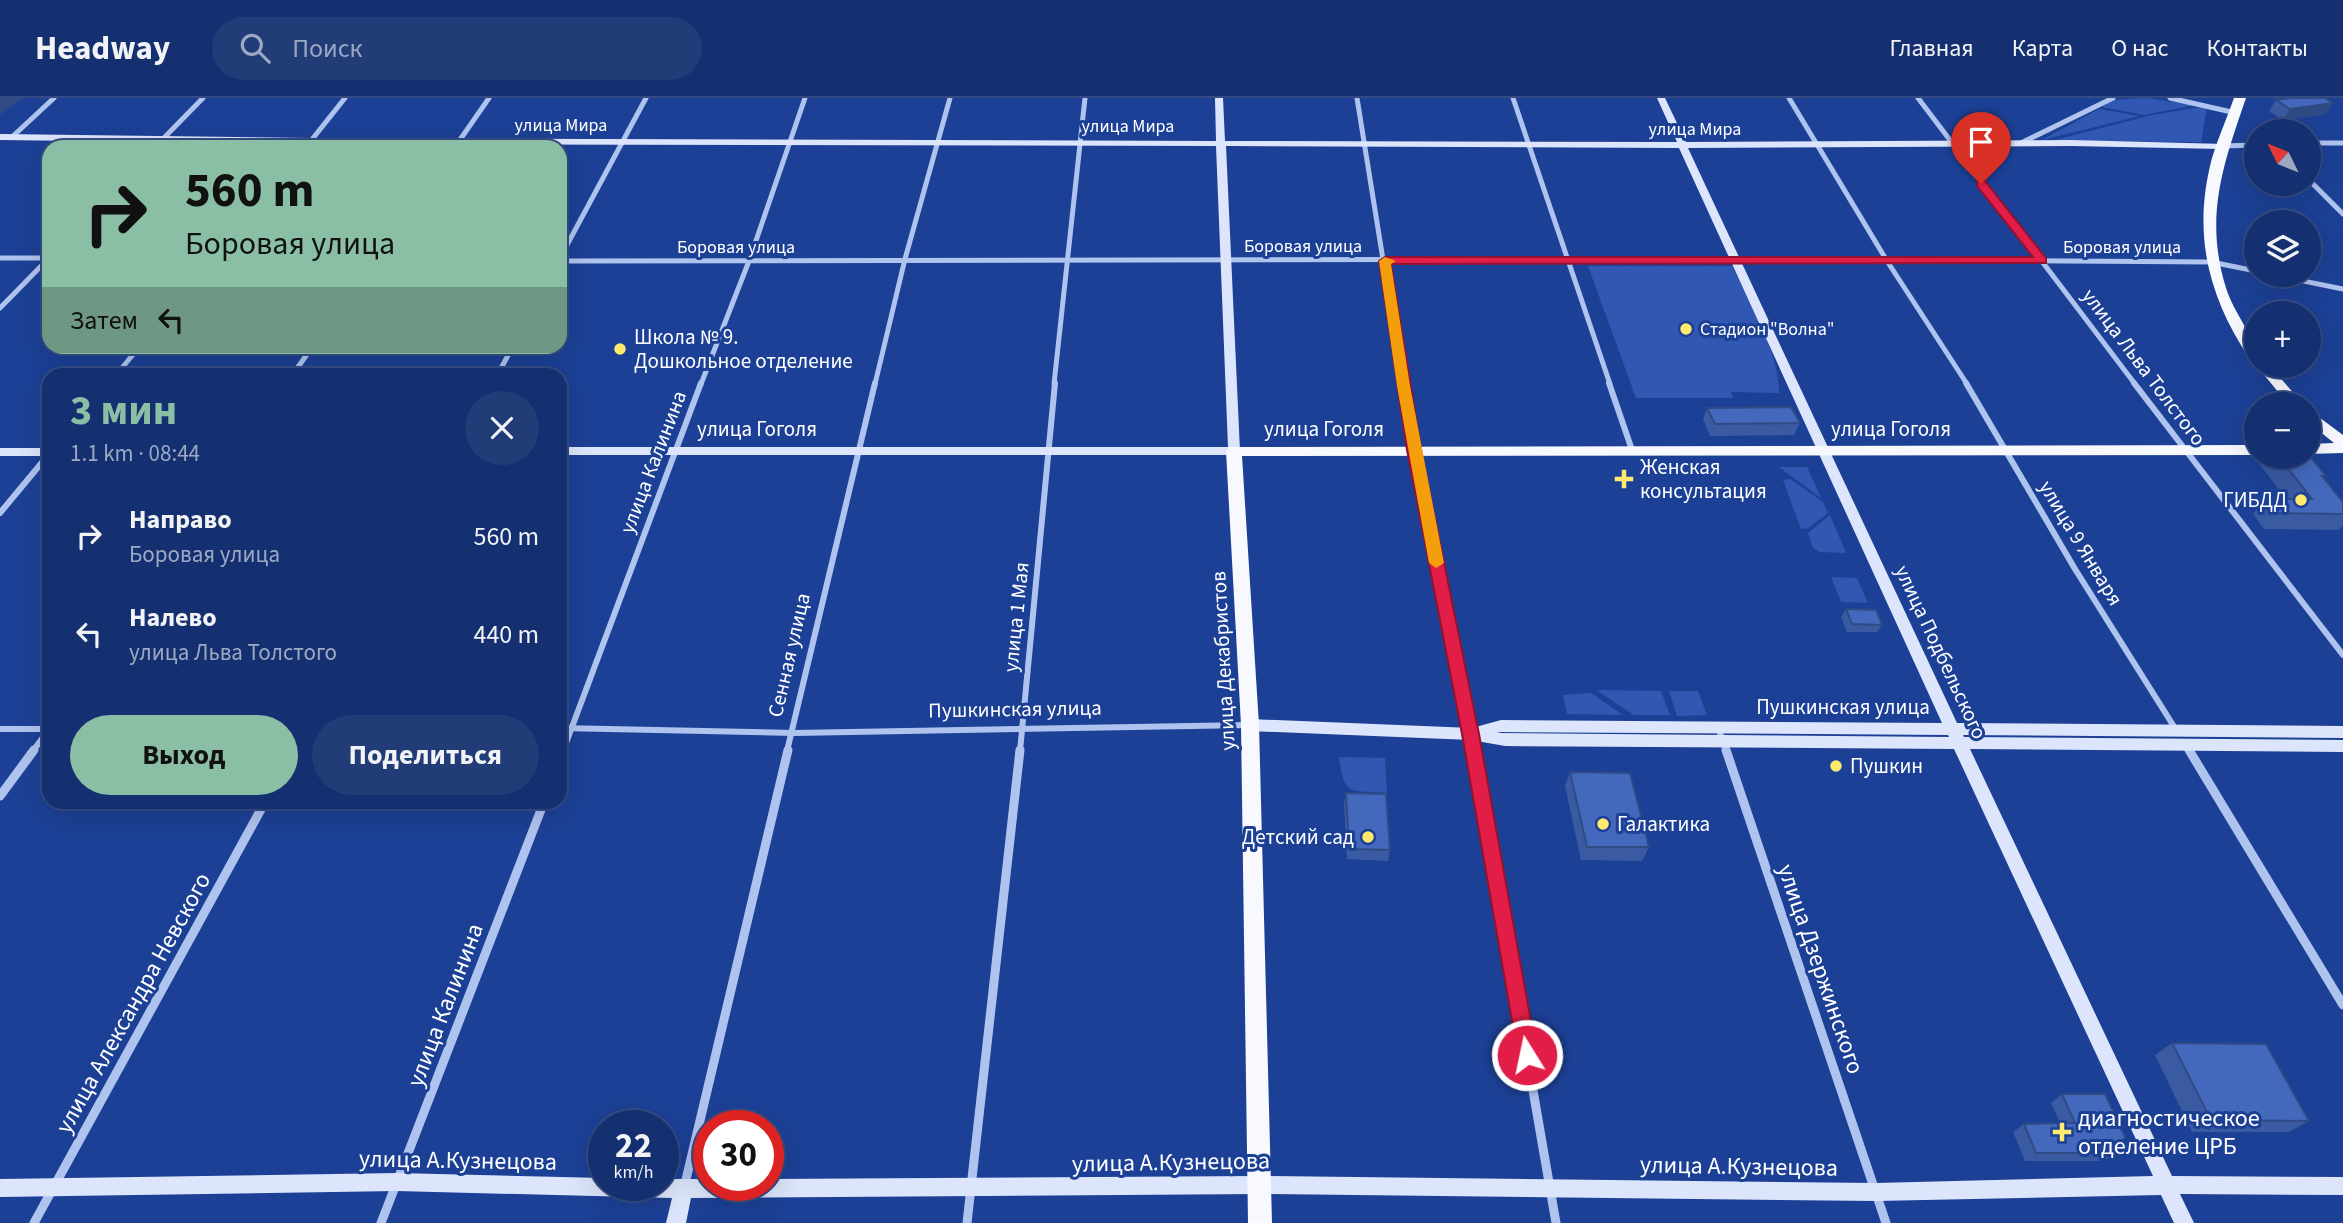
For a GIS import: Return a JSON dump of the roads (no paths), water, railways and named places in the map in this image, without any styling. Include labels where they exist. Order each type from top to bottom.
[{"type":"main road","name":"улица Декабристов","points":[[1219,98],[1234,451],[1250,725],[1260,1223]]},
{"type":"main road","name":"улица Подбельского","points":[[1661,98],[1822,450],[2184,1223]]},
{"type":"main road","points":[[2240,98],[2222,146],[2211,211],[2211,262],[2218,292],[2229,317],[2244,340]]},
{"type":"main road","name":"улица Мира","points":[[0,137],[75,140]]},
{"type":"main road","points":[[0,148],[12,137]]},
{"type":"main road","name":"улица Мира","points":[[567,142],[2222,146]]},
{"type":"main road","points":[[2273,378],[2285,392]]},
{"type":"main road","points":[[2321,425],[2343,443]]},
{"type":"main road","points":[[2321,449],[2343,448]]},
{"type":"main road","name":"улица Гоголя","points":[[567,451],[2244,450]]},
{"type":"main road","points":[[0,452],[42,453]]},
{"type":"main road","name":"Пушкинская улица","points":[[1250,725],[1471,734],[1505,740],[1721,734],[1956,736],[2187,746],[2343,746]]},
{"type":"main road","name":"Пушкинская улица","points":[[1956,736],[2177,730],[2343,732]]},
{"type":"main road","name":"улица А.Кузнецова","points":[[0,1188],[397,1182],[684,1189],[1259,1185],[1876,1192],[2167,1186],[2343,1186]]},
{"type":"main road","name":"Сенная улица","points":[[676,1223],[684,1189]]},
{"type":"street","points":[[12,137],[54,98]]},
{"type":"street","points":[[163,140],[203,98]]},
{"type":"street","points":[[311,140],[345,98]]},
{"type":"street","points":[[460,140],[489,98]]},
{"type":"street","points":[[567,247],[646,98]]},
{"type":"street","name":"улица Калинина","points":[[567,741],[675,450],[749,261],[805,98]]},
{"type":"street","name":"Сенная улица","points":[[684,1189],[905,259],[950,98]]},
{"type":"street","name":"улица 1 Мая","points":[[967,1223],[1022,730],[1066,260],[1085,98]]},
{"type":"street","points":[[1357,98],[1414,450],[1471,734],[1556,1223]]},
{"type":"street","points":[[1513,98],[1632,450]]},
{"type":"street","name":"улица 9 Января","points":[[1789,98],[1887,261],[1980,404],[2075,569],[2187,746],[2343,1005]]},
{"type":"street","name":"улица Льва Толстого","points":[[1918,98],[1951,145],[2343,656]]},
{"type":"street","points":[[2021,144],[2113,98]]},
{"type":"street","points":[[2170,98],[2236,113]]},
{"type":"street","points":[[2321,143],[2343,142]]},
{"type":"street","name":"улица Мира","points":[[2222,146],[2244,145]]},
{"type":"street","points":[[2321,192],[2343,214]]},
{"type":"street","points":[[0,258],[42,258]]},
{"type":"street","name":"Боровая улица","points":[[567,260],[1735,259],[2211,262],[2244,269]]},
{"type":"street","points":[[0,308],[42,265]]},
{"type":"street","points":[[2321,285],[2343,289]]},
{"type":"street","points":[[122,368],[133,354]]},
{"type":"street","points":[[0,513],[42,462]]},
{"type":"street","name":"Пушкинская улица","points":[[567,728],[794,733],[1250,725]]},
{"type":"street","points":[[0,729],[42,729]]},
{"type":"street","name":"улица Дзержинского","points":[[1721,734],[1886,1223]]},
{"type":"street","points":[[0,796],[42,739]]},
{"type":"street","name":"улица Александра Невского","points":[[34,1223],[261,809]]},
{"type":"street","name":"улица Калинина","points":[[382,1223],[541,809]]},
{"type":"place","name":"Стадион \"Волна\"","points":[[1686,329]]},
{"type":"place","name":"Школа № 9. Дошкольное отделение","points":[[620,349]]},
{"type":"place","name":"Женская консультация","points":[[1624,479]]},
{"type":"place","name":"ГИБДД","points":[[2301,500]]},
{"type":"place","name":"Пушкин","points":[[1836,766]]},
{"type":"place","name":"Галактика","points":[[1603,824]]},
{"type":"place","name":"Детский сад","points":[[1368,837]]},
{"type":"place","name":"диагностическое отделение ЦРБ","points":[[2062,1132]]}]
